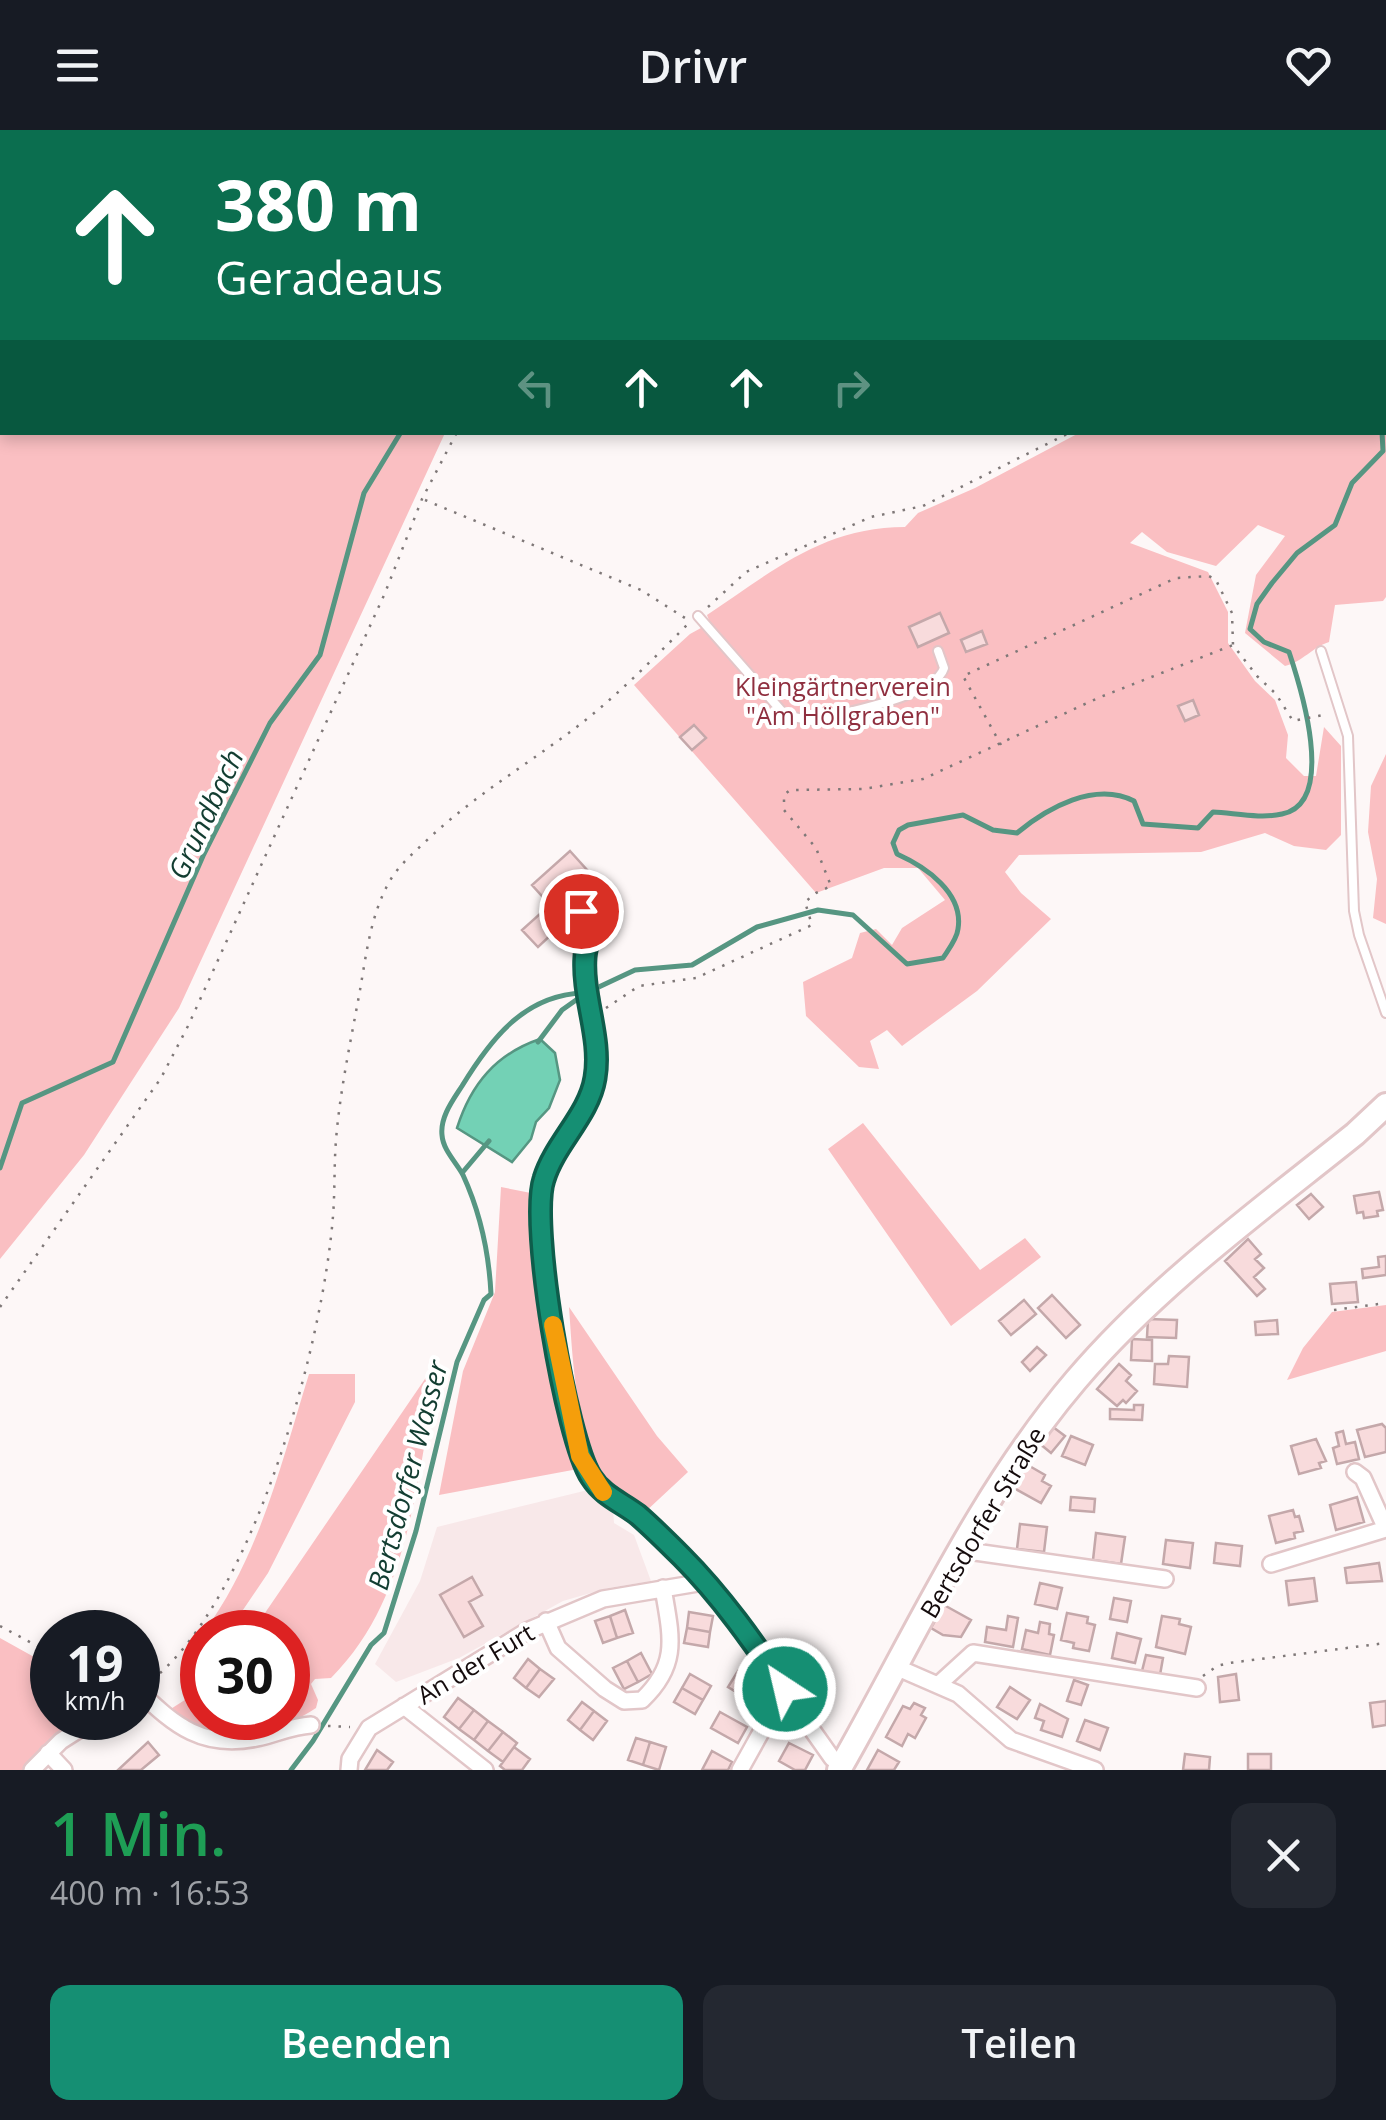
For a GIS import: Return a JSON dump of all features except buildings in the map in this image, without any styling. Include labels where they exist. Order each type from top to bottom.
[{"type":"main road","name":"Bertsdorfer Straße","points":[[840,1767],[961,1550],[1028,1442],[1114,1337],[1164,1289],[1386,1105]]},
{"type":"street","points":[[585,957],[594,1026],[595,1081],[590,1097],[550,1165],[539,1199],[549,1308],[580,1456],[598,1487],[636,1514],[704,1582],[840,1767]]},
{"type":"street","points":[[1271,1564],[1386,1529],[1363,1478],[1354,1472]]},
{"type":"street","points":[[961,1550],[1164,1578]]},
{"type":"street","name":"An der Furt","points":[[349,1770],[350,1759],[368,1728],[546,1621],[603,1598],[704,1582]]},
{"type":"street","name":"An der Furt","points":[[546,1621],[558,1648],[592,1678],[624,1701],[642,1700],[664,1677],[668,1665],[670,1629],[663,1588]]},
{"type":"street","points":[[939,1684],[973,1653],[1196,1688]]},
{"type":"street","points":[[896,1667],[939,1684],[976,1707],[998,1732],[1011,1740],[1095,1770]]},
{"type":"street","points":[[740,1770],[785,1689]]},
{"type":"street","name":"An der Furt","points":[[404,1706],[485,1770]]},
{"type":"street","points":[[160,1709],[170,1722],[199,1736],[255,1738],[311,1725]]},
{"type":"street","points":[[32,1770],[66,1740]]},
{"type":"street","points":[[48,1753],[64,1770]]},
{"type":"lane","points":[[694,619],[785,715],[800,721],[880,703],[934,684],[944,668],[938,651]]},
{"type":"lane","points":[[1321,652],[1348,736],[1354,911],[1386,1012]]},
{"type":"path","points":[[0,1307],[160,1078],[179,1043],[385,593],[422,499],[455,435]]},
{"type":"path","points":[[160,1674],[174,1663],[225,1590],[286,1433],[319,1311],[334,1214],[336,1140],[345,1074],[372,928],[385,889],[397,869],[460,809],[572,731],[746,572],[871,517],[923,506],[1064,435]]},
{"type":"path","points":[[422,499],[641,590],[694,619]]},
{"type":"path","points":[[1001,745],[964,676],[1176,578],[1209,576],[1216,580],[1232,613],[1233,645],[1276,694],[1293,721],[1339,712]]},
{"type":"path","points":[[594,1026],[608,1006],[639,986],[696,978],[812,926],[805,902],[831,886],[816,848],[784,810],[784,795],[790,790],[862,789],[924,778],[1098,698],[1233,645]]},
{"type":"path","points":[[1334,1310],[1386,1303]]},
{"type":"path","points":[[0,1626],[30,1642]]},
{"type":"path","points":[[1196,1688],[1206,1672],[1217,1666],[1386,1642]]},
{"type":"shaded area","points":[[540,1039],[555,1053],[560,1080],[549,1108],[536,1122],[531,1139],[512,1162],[457,1128],[487,1073],[510,1053]]},
{"type":"shaded area","points":[[588,1490],[613,1510],[614,1523],[634,1535],[651,1581],[563,1601],[459,1658],[396,1682],[375,1664],[420,1581],[437,1527]]},
{"type":"green space","points":[[0,435],[444,435],[179,1008],[84,1155],[0,1259]]},
{"type":"green space","name":"Kleingärtnerverein \"Am Höllgraben\"","points":[[1075,435],[1386,435],[1386,597],[1383,601],[1335,605],[1329,642],[1297,661],[1285,666],[1245,633],[1256,575],[1285,536],[1258,525],[1216,566],[1167,552],[1142,532],[1130,543],[1208,572],[1228,612],[1228,643],[1255,681],[1275,700],[1288,735],[1286,758],[1304,776],[1316,776],[1324,727],[1341,746],[1341,835],[1326,850],[1294,846],[1265,833],[1201,852],[1019,855],[1005,872],[1021,893],[1051,919],[977,991],[902,1046],[887,1030],[870,1041],[879,1069],[859,1067],[806,1016],[803,982],[852,958],[860,933],[876,929],[892,945],[902,928],[945,900],[918,868],[884,868],[816,893],[634,685],[690,634],[710,623],[707,615],[800,554],[849,535],[905,527],[918,513]]},
{"type":"green space","points":[[1386,754],[1386,924],[1373,918],[1377,879],[1368,832],[1371,786]]},
{"type":"green space","points":[[863,1123],[980,1270],[1025,1238],[1041,1257],[951,1326],[828,1149]]},
{"type":"green space","points":[[501,1187],[536,1194],[569,1436],[578,1469],[439,1495],[463,1371],[495,1292]]},
{"type":"green space","points":[[1386,1305],[1386,1351],[1287,1380],[1303,1348],[1332,1312]]},
{"type":"green space","points":[[569,1307],[657,1436],[688,1472],[644,1513],[621,1496],[604,1475],[592,1450],[577,1393]]},
{"type":"green space","points":[[309,1374],[355,1374],[355,1402],[268,1573],[243,1610],[218,1610],[240,1572],[278,1475]]},
{"type":"green space","points":[[427,1376],[425,1439],[400,1558],[379,1610],[350,1657],[331,1678],[315,1679],[311,1684],[318,1700],[316,1708],[310,1711],[310,1610],[267,1610]]},
{"type":"green space","points":[[0,1638],[30,1655],[30,1740],[64,1740],[28,1770],[0,1770]]},
{"type":"green space","points":[[180,1703],[180,1721],[166,1712]]},
{"type":"waterway","name":"Grundbach","points":[[0,1168],[22,1103],[113,1062],[203,856],[270,723],[320,655],[364,493],[399,435]]},
{"type":"waterway","name":"Bertsdorfer Wasser","points":[[538,1042],[562,1010],[586,993],[635,970],[692,965],[757,927],[818,910],[853,915],[907,964],[943,958],[958,929],[955,904],[931,874],[897,854],[893,843],[899,830],[908,825],[963,815],[993,830],[1017,833],[1072,800],[1103,794],[1134,801],[1143,824],[1198,828],[1213,812],[1274,815],[1299,805],[1308,789],[1312,767],[1311,741],[1300,690],[1289,652],[1264,642],[1250,629],[1257,604],[1272,583],[1297,553],[1335,525],[1352,483],[1383,451],[1382,435]]},
{"type":"waterway","name":"Bertsdorfer Wasser","points":[[291,1770],[371,1645],[384,1633],[416,1531],[457,1362],[484,1300],[491,1294],[486,1249],[474,1204],[443,1140],[445,1115],[484,1052],[511,1023],[543,1002],[583,993]]},
{"type":"waterway","name":"Bertsdorfer Wasser","points":[[462,1173],[489,1141]]},
{"type":"slow traffic","points":[[553,1325],[580,1456],[603,1492]]},
{"type":"route","points":[[581,911],[592,920],[585,957],[594,1026],[595,1081],[543,1181],[538,1218],[549,1308],[574,1434],[588,1474],[598,1487],[636,1514],[685,1560],[723,1604],[785,1689]]}]
